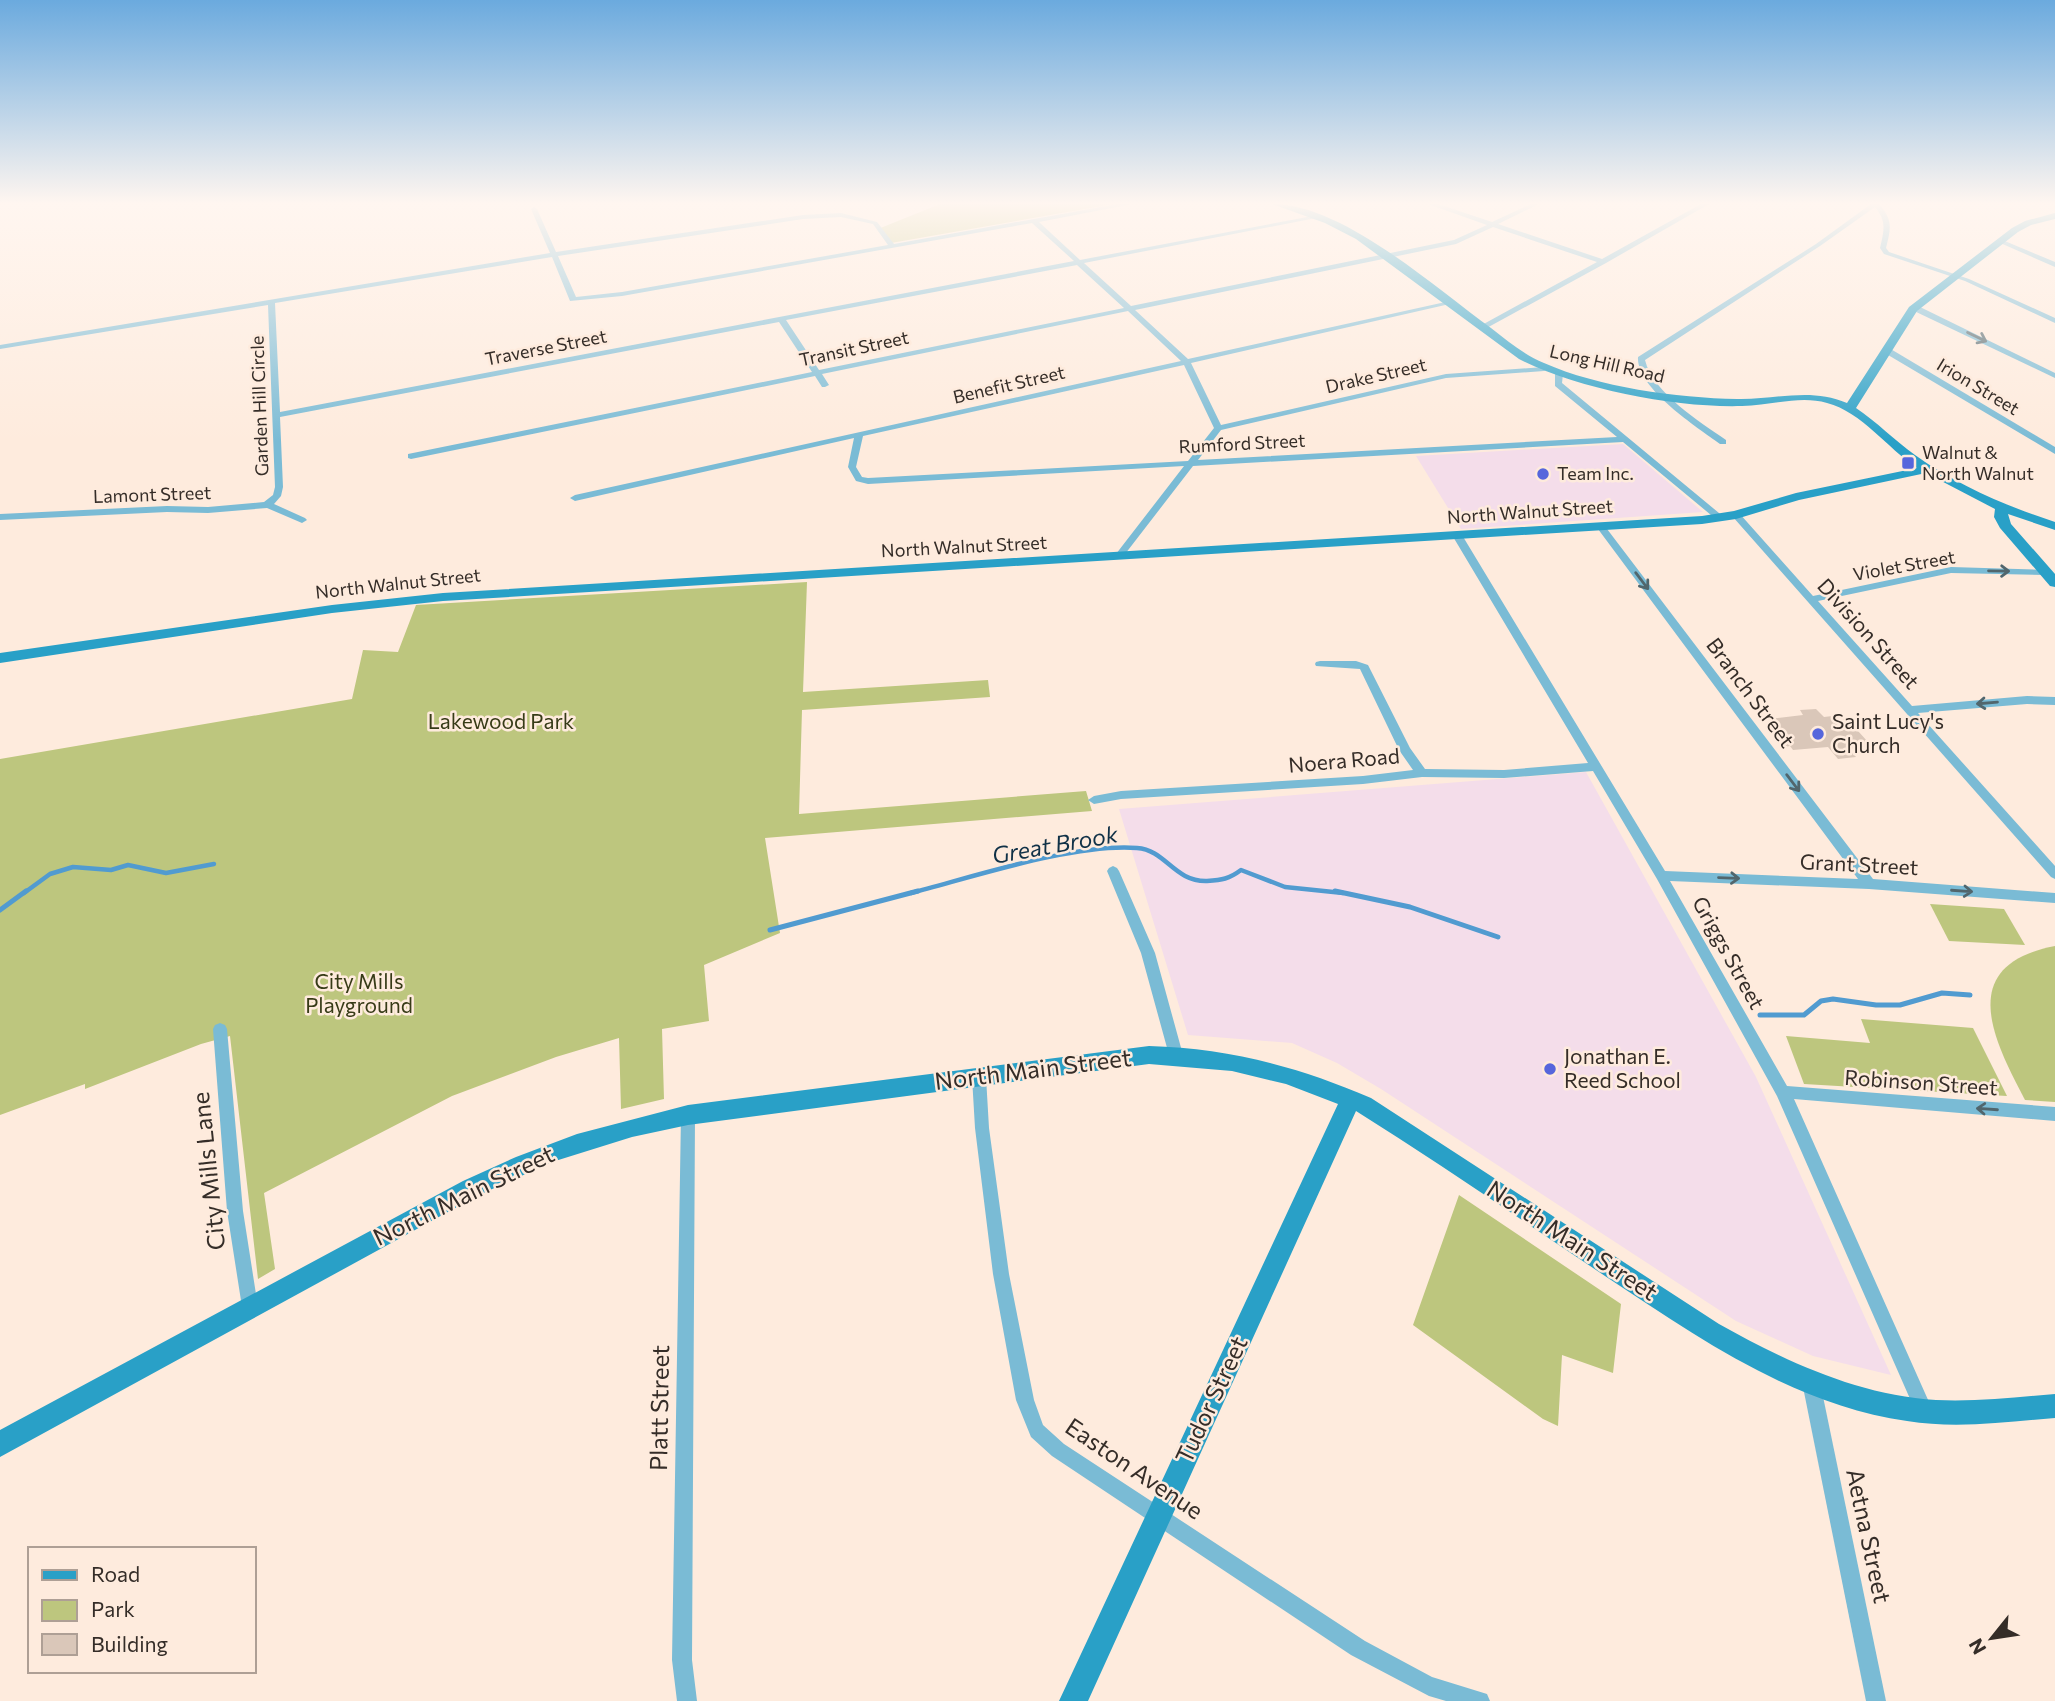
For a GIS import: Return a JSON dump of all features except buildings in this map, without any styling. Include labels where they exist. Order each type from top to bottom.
[{"type":"street","points":[[0,347],[383,283]]},
{"type":"street","points":[[566,283],[573,299],[682,283]]},
{"type":"street","name":"Traverse Street","points":[[276,415],[970,283]]},
{"type":"street","points":[[1101,283],[1187,362],[1217,428],[1119,556]]},
{"type":"street","name":"Transit Street","points":[[411,456],[1253,283]]},
{"type":"street","name":"Long Hill Road","points":[[1423,283],[1523,357],[1544,369],[1665,395],[1731,403],[1811,397],[1831,401],[1850,410],[1928,469],[2002,507],[2055,526]]},
{"type":"street","points":[[1483,328],[1565,283]]},
{"type":"street","points":[[1723,442],[1665,395],[1640,361],[1757,283]]},
{"type":"street","points":[[1850,410],[1915,308],[1946,283]]},
{"type":"street","points":[[1974,283],[2055,321]]},
{"type":"street","name":"Garden Hill Circle","points":[[267,505],[279,491],[271,302]]},
{"type":"street","name":"Benefit Street","points":[[575,498],[1450,303]]},
{"type":"street","points":[[1915,308],[2055,376]]},
{"type":"street","points":[[781,319],[825,385]]},
{"type":"street","name":"Irion Street","points":[[1886,350],[2055,452]]},
{"type":"street","name":"Drake Street","points":[[1217,428],[1446,376],[1544,369]]},
{"type":"street","points":[[1559,374],[1558,383],[1720,518]]},
{"type":"street","name":"Rumford Street","points":[[859,435],[852,467],[859,479],[1023,474],[1626,439]]},
{"type":"street","name":"North Walnut Street","points":[[0,657],[411,600],[1720,518],[1796,497],[1928,469]]},
{"type":"street","name":"Lamont Street","points":[[0,517],[167,509],[208,510],[267,505],[302,520]]},
{"type":"street","points":[[2002,507],[2001,517],[2005,525],[2050,578]]},
{"type":"street","name":"Division Street","points":[[1736,515],[2055,874]]},
{"type":"street","name":"Branch Street","points":[[1601,527],[1869,884]]},
{"type":"street","name":"Griggs Street","points":[[1457,535],[1661,876],[1783,1092],[1924,1411]]},
{"type":"street","name":"Violet Street","points":[[1812,599],[1951,570],[2050,578]]},
{"type":"street","points":[[1320,664],[1360,664],[1367,671],[1405,750],[1423,773]]},
{"type":"street","points":[[1910,710],[2027,700],[2055,701]]},
{"type":"street","name":"Noera Road","points":[[1094,800],[1121,795],[1363,780],[1423,773],[1486,775],[1596,767]]},
{"type":"street","points":[[1113,871],[1148,953],[1175,1055]]},
{"type":"street","name":"Grant Street","points":[[1661,876],[1869,884],[2055,898]]},
{"type":"street","name":"City Mills Lane","points":[[219,1029],[235,1211],[250,1307]]},
{"type":"street","name":"North Main Street","points":[[0,1444],[471,1188],[518,1165],[610,1133],[688,1115],[1126,1057],[1175,1055],[1208,1057],[1259,1067],[1350,1099],[1382,1115],[1711,1332],[1765,1362],[1811,1382],[1876,1402],[1924,1411],[2055,1406]]},
{"type":"street","name":"Easton Avenue","points":[[979,1077],[982,1128],[1001,1275],[1029,1414],[1042,1437],[1384,1664],[1429,1686],[1480,1701]]},
{"type":"street","name":"Robinson Street","points":[[1783,1092],[2055,1114]]},
{"type":"street","name":"Tudor Street","points":[[1073,1701],[1350,1099]]},
{"type":"street","name":"Platt Street","points":[[687,1701],[682,1660],[688,1115]]},
{"type":"street","name":"Aetna Street","points":[[1811,1382],[1876,1701]]},
{"type":"shaded area","name":"Team Inc.","points":[[1623,444],[1703,512],[1461,529],[1416,456]]},
{"type":"shaded area","name":"Jonathan E. Reed School","points":[[1586,772],[1756,1077],[1891,1375],[1813,1356],[1736,1321],[1337,1063],[1292,1043],[1188,1035],[1119,809]]},
{"type":"green space","name":"Lakewood Park","points":[[807,582],[803,692],[988,680],[990,697],[802,710],[799,814],[1086,791],[1092,811],[765,838],[780,933],[704,965],[709,1021],[662,1029],[664,1099],[621,1109],[619,1038],[556,1057],[452,1096],[264,1193],[275,1269],[258,1279],[230,1036],[201,1044],[85,1089],[85,1084],[0,1115],[0,759],[352,699],[363,650],[398,652],[416,605]]},
{"type":"green space","points":[[1930,904],[2004,909],[2025,945],[1949,941]]},
{"type":"green space","points":[[2055,946],[2055,1102],[2025,1100],[2002,1053],[1994,1029],[1990,1007],[1993,987],[2004,970],[2024,956]]},
{"type":"green space","points":[[1861,1019],[1973,1028],[2007,1096],[1804,1084],[1786,1036],[1870,1043]]},
{"type":"green space","points":[[1459,1195],[1621,1304],[1613,1373],[1562,1355],[1558,1426],[1543,1419],[1413,1325]]},
{"type":"waterway","name":"Great Brook","points":[[911,893],[1055,856],[1112,848],[1147,850],[1186,877],[1196,880],[1221,879],[1241,870],[1285,887],[1343,893]]},
{"type":"waterway","points":[[24,893],[50,874],[73,867],[111,870],[128,865],[166,873],[214,864]]},
{"type":"waterway","points":[[0,910],[26,891]]},
{"type":"waterway","name":"Great Brook","points":[[770,930],[918,891]]},
{"type":"waterway","name":"Great Brook","points":[[1335,891],[1410,907],[1498,937]]},
{"type":"waterway","name":"Great Brook","points":[[1760,1015],[1804,1015],[1821,1001],[1833,999],[1876,1005],[1900,1005],[1942,993],[1970,995]]},
{"type":"place","name":"Walnut & North Walnut","points":[[1908,463]]},
{"type":"place","name":"Team Inc.","points":[[1543,474]]},
{"type":"place","name":"Saint Lucy's Church","points":[[1818,734]]},
{"type":"place","name":"Jonathan E. Reed School","points":[[1550,1069]]},
{"type":"park label","name":"City Mills Playground","points":[[359,994]]}]
